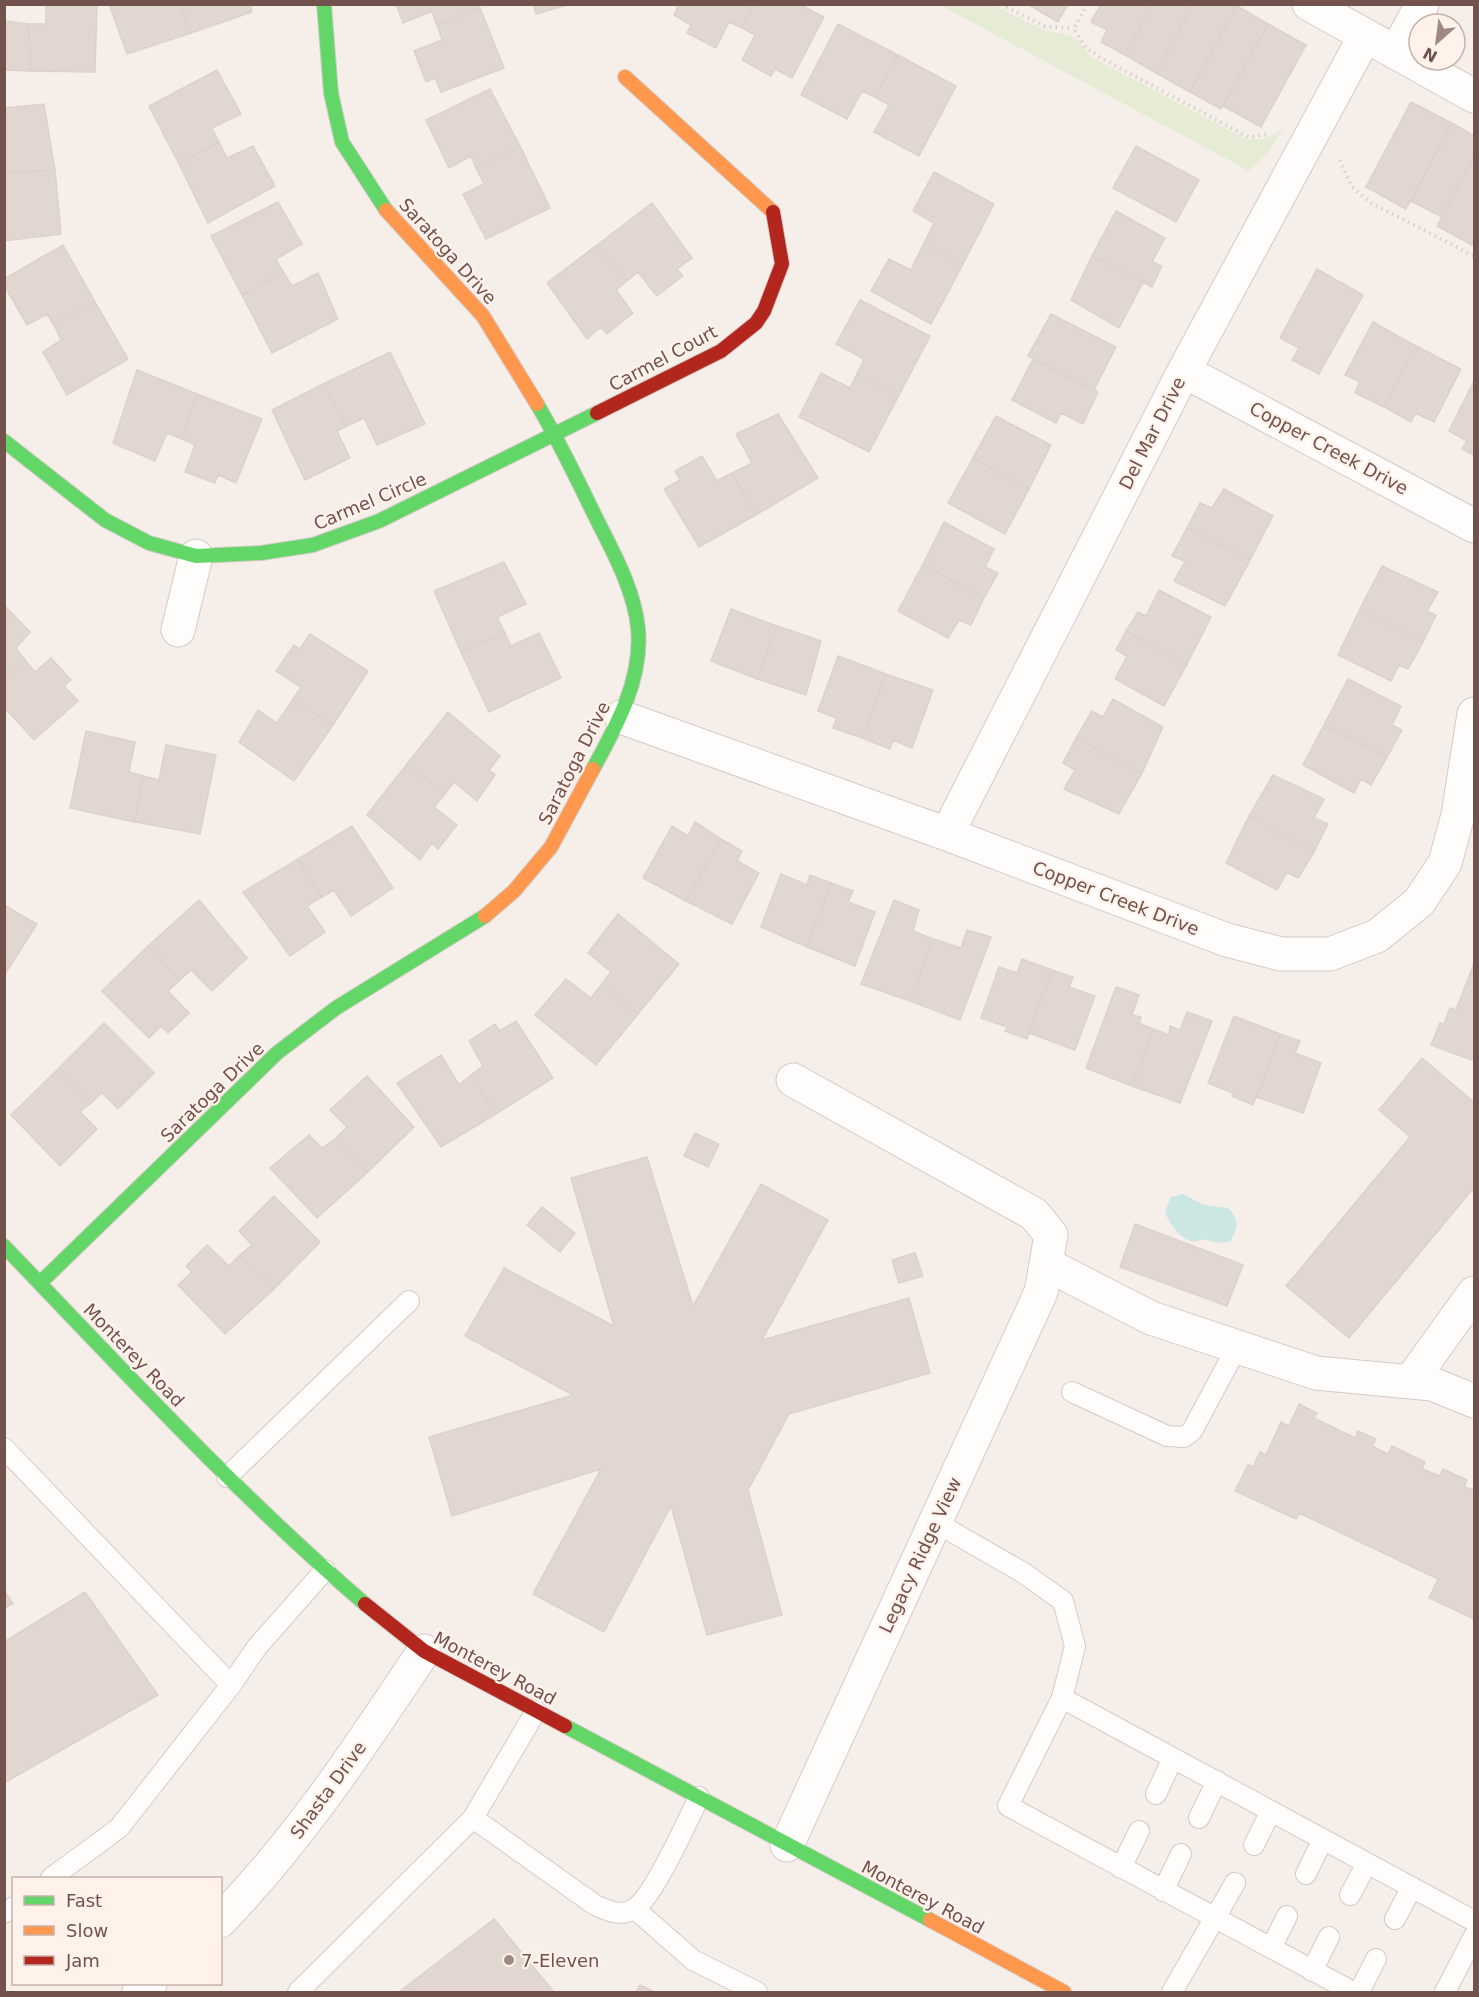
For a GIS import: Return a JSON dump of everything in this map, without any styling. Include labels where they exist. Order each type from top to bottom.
[{"type":"street","name":"Saratoga Drive","points":[[40,1283],[277,1053],[336,1008],[477,924],[514,891],[550,847],[621,717],[635,669],[638,628],[625,577],[555,434],[483,315],[389,214],[370,190],[342,142],[331,93],[324,4]]},
{"type":"street","points":[[1309,4],[1474,96]]},
{"type":"street","points":[[1395,53],[1422,4]]},
{"type":"street","name":"Del Mar Drive","points":[[947,834],[1184,371],[1306,140],[1365,36]]},
{"type":"street","name":"Carmel Court","points":[[555,434],[721,351],[756,323],[764,312],[782,264],[774,209],[625,77]]},
{"type":"street","name":"Copper Creek Drive","points":[[1184,371],[1474,526]]},
{"type":"street","name":"Carmel Circle","points":[[4,441],[105,520],[149,543],[196,556],[261,553],[313,545],[379,521],[555,434]]},
{"type":"street","points":[[178,630],[196,556]]},
{"type":"street","name":"Copper Creek Drive","points":[[621,717],[947,834],[1227,940],[1281,954],[1330,954],[1377,936],[1419,902],[1445,863],[1458,815],[1474,714]]},
{"type":"street","name":"Legacy Ridge View","points":[[787,1845],[1041,1292],[1051,1234],[1034,1214],[793,1080]]},
{"type":"street","name":"Monterey Road","points":[[4,1246],[227,1477],[377,1616],[424,1651],[1064,1992]]},
{"type":"street","points":[[1046,1264],[1151,1318],[1316,1373],[1432,1384],[1474,1401]]},
{"type":"street","points":[[1410,1382],[1474,1293]]},
{"type":"street","name":"Shasta Drive","points":[[222,1919],[267,1872],[331,1790],[424,1651]]},
{"type":"lane","points":[[227,1477],[409,1301]]},
{"type":"lane","points":[[1072,1392],[1167,1436],[1184,1437],[1192,1431],[1237,1347]]},
{"type":"lane","points":[[4,1448],[231,1685]]},
{"type":"lane","points":[[935,1522],[1022,1572],[1063,1601],[1075,1646],[1062,1698],[1008,1806],[1163,1892],[1353,1992]]},
{"type":"lane","points":[[52,1877],[118,1828],[231,1685],[256,1647],[325,1570]]},
{"type":"lane","points":[[1062,1698],[1474,1921]]},
{"type":"lane","points":[[298,1992],[473,1818],[536,1711]]},
{"type":"lane","points":[[1156,1794],[1173,1758]]},
{"type":"lane","points":[[1199,1818],[1217,1781]]},
{"type":"lane","points":[[473,1818],[595,1905],[615,1914],[635,1909],[650,1890],[699,1797]]},
{"type":"lane","points":[[1254,1845],[1271,1811]]},
{"type":"lane","points":[[1121,1868],[1139,1831]]},
{"type":"lane","points":[[1306,1874],[1323,1839]]},
{"type":"lane","points":[[1163,1892],[1181,1854]]},
{"type":"lane","points":[[1350,1896],[1367,1863]]},
{"type":"lane","points":[[1172,1992],[1235,1883]]},
{"type":"lane","points":[[1395,1919],[1412,1887]]},
{"type":"lane","points":[[635,1909],[693,1960],[757,1992]]},
{"type":"lane","points":[[1270,1948],[1287,1916]]},
{"type":"lane","points":[[1445,1992],[1474,1936]]},
{"type":"lane","points":[[1312,1971],[1329,1937]]},
{"type":"lane","points":[[1359,1992],[1376,1959]]},
{"type":"path","points":[[1001,4],[1044,26],[1074,29]]},
{"type":"path","points":[[1074,29],[1087,4]]},
{"type":"path","points":[[1074,29],[1086,48],[1101,58],[1248,136],[1259,137],[1272,133]]},
{"type":"path","points":[[1306,140],[1338,157],[1352,187],[1371,203],[1474,256]]},
{"type":"green space","points":[[940,5],[994,5],[1042,29],[1075,37],[1091,57],[1246,139],[1266,138],[1284,127],[1269,152],[1249,171]]},
{"type":"water","points":[[1183,1194],[1204,1205],[1228,1208],[1236,1220],[1235,1232],[1230,1241],[1221,1243],[1205,1240],[1192,1241],[1179,1234],[1165,1211],[1171,1197]]},
{"type":"building","points":[[46,4],[97,4],[95,72],[30,71],[29,24],[46,24]]},
{"type":"building","points":[[109,4],[180,4],[191,33],[127,54]]},
{"type":"building","points":[[180,4],[250,4],[252,12],[191,33]]},
{"type":"building","points":[[396,4],[479,4],[480,8],[437,25],[432,11],[403,23]]},
{"type":"building","points":[[533,4],[571,4],[536,14]]},
{"type":"building","points":[[679,4],[754,4],[742,28],[729,22],[716,48],[687,33],[691,25],[674,15]]},
{"type":"building","points":[[754,4],[799,4],[824,17],[792,78],[775,69],[771,76],[742,60],[755,35],[742,28]]},
{"type":"building","points":[[1027,4],[1068,4],[1058,22]]},
{"type":"building","points":[[1101,4],[1153,4],[1125,55],[1101,42],[1107,30],[1091,22]]},
{"type":"building","points":[[1153,4],[1193,4],[1156,73],[1125,55]]},
{"type":"building","points":[[1193,4],[1237,6],[1190,92],[1156,73]]},
{"type":"building","points":[[1237,6],[1268,24],[1221,109],[1190,92]]},
{"type":"building","points":[[480,8],[504,68],[441,92],[435,78],[426,82],[414,51],[442,40],[437,25]]},
{"type":"building","points":[[4,21],[29,24],[30,71],[4,70]]},
{"type":"building","points":[[838,24],[898,55],[875,97],[862,91],[847,119],[801,95]]},
{"type":"building","points":[[1268,24],[1306,45],[1261,127],[1223,106]]},
{"type":"building","points":[[898,55],[956,86],[919,156],[874,132],[889,105],[875,97]]},
{"type":"building","points":[[217,70],[241,114],[212,128],[219,142],[179,164],[149,106]]},
{"type":"building","points":[[490,89],[520,146],[476,168],[471,156],[449,168],[426,120]]},
{"type":"building","points":[[1411,102],[1452,123],[1406,209],[1366,187]]},
{"type":"building","points":[[44,104],[55,170],[7,173],[4,108]]},
{"type":"building","points":[[1452,123],[1474,136],[1474,156],[1442,217],[1411,201]]},
{"type":"building","points":[[219,142],[227,158],[253,146],[275,186],[208,223],[179,164]]},
{"type":"building","points":[[520,146],[550,208],[486,239],[463,194],[484,184],[476,168]]},
{"type":"building","points":[[1136,146],[1199,180],[1176,222],[1113,188]]},
{"type":"building","points":[[1474,156],[1474,240],[1472,245],[1437,226]]},
{"type":"building","points":[[55,170],[61,234],[4,241],[7,173]]},
{"type":"building","points":[[934,172],[994,204],[963,264],[924,243],[934,223],[913,211]]},
{"type":"building","points":[[278,202],[302,244],[276,259],[284,273],[242,295],[211,236]]},
{"type":"building","points":[[652,203],[692,258],[677,269],[683,276],[657,296],[638,272],[627,281],[597,245]]},
{"type":"building","points":[[1116,211],[1165,238],[1152,262],[1162,266],[1152,287],[1092,256]]},
{"type":"building","points":[[924,243],[963,264],[931,324],[871,291],[889,259],[911,270]]},
{"type":"building","points":[[63,245],[95,302],[54,325],[47,314],[27,325],[4,285],[4,279]]},
{"type":"building","points":[[597,245],[627,281],[616,290],[633,313],[607,334],[601,327],[587,339],[547,283]]},
{"type":"building","points":[[1092,256],[1143,282],[1119,328],[1071,300]]},
{"type":"building","points":[[1317,269],[1363,295],[1319,374],[1292,360],[1299,348],[1280,338]]},
{"type":"building","points":[[284,273],[292,286],[318,273],[338,319],[272,353],[242,295]]},
{"type":"building","points":[[860,300],[930,336],[898,397],[857,374],[864,359],[836,344]]},
{"type":"building","points":[[95,302],[128,359],[67,395],[43,352],[61,340],[54,325]]},
{"type":"building","points":[[1051,314],[1116,347],[1094,390],[1028,356]]},
{"type":"building","points":[[1373,322],[1416,346],[1384,407],[1355,393],[1360,382],[1345,375]]},
{"type":"building","points":[[1416,346],[1461,369],[1434,422],[1415,413],[1411,422],[1384,407]]},
{"type":"building","points":[[390,352],[425,424],[377,445],[364,418],[347,426],[323,384]]},
{"type":"building","points":[[1033,359],[1098,392],[1083,424],[1061,413],[1056,423],[1012,400]]},
{"type":"building","points":[[137,370],[197,394],[182,439],[167,433],[155,461],[113,443]]},
{"type":"building","points":[[821,373],[850,388],[857,374],[898,397],[869,452],[799,417]]},
{"type":"building","points":[[1474,381],[1474,455],[1462,449],[1467,441],[1449,431]]},
{"type":"building","points":[[323,384],[347,426],[337,431],[350,458],[305,480],[272,410]]},
{"type":"building","points":[[197,394],[262,419],[236,483],[218,475],[215,483],[185,472],[195,445],[182,439]]},
{"type":"building","points":[[778,414],[818,478],[756,515],[732,473],[752,463],[736,434]]},
{"type":"building","points":[[996,416],[1051,445],[1029,489],[973,458]]},
{"type":"building","points":[[702,456],[717,481],[732,473],[756,515],[699,547],[664,489],[680,480],[675,471]]},
{"type":"building","points":[[973,458],[1029,489],[1005,534],[948,503]]},
{"type":"building","points":[[1224,489],[1273,516],[1250,560],[1187,528],[1200,503],[1212,508]]},
{"type":"building","points":[[944,522],[994,549],[985,567],[998,573],[984,598],[923,564]]},
{"type":"building","points":[[1187,528],[1250,560],[1225,606],[1174,581],[1185,561],[1172,556]]},
{"type":"building","points":[[504,562],[526,604],[497,617],[505,633],[461,652],[434,591]]},
{"type":"building","points":[[923,564],[984,598],[971,625],[959,620],[948,638],[898,611]]},
{"type":"building","points":[[1382,566],[1438,592],[1427,611],[1436,615],[1423,642],[1360,609]]},
{"type":"building","points":[[1159,590],[1211,617],[1187,664],[1126,631],[1138,612],[1146,616]]},
{"type":"building","points":[[4,605],[30,632],[16,648],[25,660],[4,678]]},
{"type":"building","points":[[731,609],[777,626],[757,679],[711,661]]},
{"type":"building","points":[[1360,609],[1423,642],[1408,669],[1399,665],[1391,681],[1338,655]]},
{"type":"building","points":[[777,626],[821,641],[806,695],[757,679]]},
{"type":"building","points":[[1126,631],[1187,664],[1164,706],[1115,679],[1127,656],[1116,650]]},
{"type":"building","points":[[505,633],[511,646],[539,633],[561,678],[489,712],[461,652]]},
{"type":"building","points":[[310,634],[368,671],[333,725],[293,699],[301,687],[276,671],[294,645],[300,649]]},
{"type":"building","points":[[838,656],[886,674],[862,738],[833,728],[837,718],[818,711]]},
{"type":"building","points":[[51,658],[71,680],[64,686],[78,701],[34,740],[4,707],[4,678],[25,660],[35,672]]},
{"type":"building","points":[[886,674],[933,690],[912,748],[893,740],[890,749],[862,738]]},
{"type":"building","points":[[1348,679],[1401,706],[1392,725],[1402,730],[1387,757],[1324,725]]},
{"type":"building","points":[[293,699],[333,725],[294,781],[239,742],[258,710],[277,723]]},
{"type":"building","points":[[1113,699],[1163,727],[1142,773],[1076,738],[1092,711],[1103,717]]},
{"type":"building","points":[[448,712],[500,756],[489,770],[495,775],[477,801],[454,782],[445,794],[407,764]]},
{"type":"building","points":[[1324,725],[1387,757],[1371,785],[1361,779],[1354,793],[1303,765]]},
{"type":"building","points":[[86,731],[135,742],[129,772],[143,776],[135,822],[70,808]]},
{"type":"building","points":[[1076,738],[1142,773],[1119,814],[1064,789],[1075,770],[1063,763]]},
{"type":"building","points":[[166,745],[216,755],[200,834],[135,822],[143,776],[159,780]]},
{"type":"building","points":[[407,764],[445,794],[434,807],[457,825],[438,849],[432,843],[420,860],[367,815]]},
{"type":"building","points":[[1273,775],[1324,799],[1314,818],[1328,824],[1314,852],[1249,816]]},
{"type":"building","points":[[1249,816],[1314,852],[1298,878],[1287,872],[1277,890],[1226,863]]},
{"type":"building","points":[[695,822],[721,839],[686,901],[643,878],[672,826],[688,836]]},
{"type":"building","points":[[352,826],[393,888],[351,916],[334,890],[322,897],[298,859]]},
{"type":"building","points":[[721,839],[742,851],[737,861],[759,873],[732,924],[686,901]]},
{"type":"building","points":[[298,859],[322,897],[307,906],[325,932],[290,956],[243,892]]},
{"type":"building","points":[[781,874],[807,885],[810,875],[831,883],[807,947],[761,927]]},
{"type":"building","points":[[831,883],[853,891],[848,902],[875,912],[855,966],[807,947]]},
{"type":"building","points":[[199,900],[247,958],[212,991],[191,970],[180,980],[148,946]]},
{"type":"building","points":[[894,900],[919,910],[913,931],[933,939],[910,1001],[861,984]]},
{"type":"building","points":[[4,905],[37,924],[4,976]]},
{"type":"building","points":[[618,914],[679,964],[638,1014],[601,985],[611,972],[588,953]]},
{"type":"building","points":[[967,930],[991,937],[960,1020],[910,1001],[933,939],[961,948]]},
{"type":"building","points":[[148,946],[180,980],[168,991],[189,1013],[168,1033],[161,1026],[149,1038],[102,991]]},
{"type":"building","points":[[1022,959],[1052,970],[1027,1039],[1005,1031],[1007,1027],[981,1018],[999,967],[1017,973]]},
{"type":"building","points":[[1473,966],[1474,1061],[1431,1045],[1440,1023],[1444,1024],[1450,1008],[1456,1010]]},
{"type":"building","points":[[1052,970],[1073,977],[1069,987],[1095,996],[1075,1050],[1029,1033]]},
{"type":"building","points":[[566,979],[591,998],[601,985],[638,1014],[596,1065],[535,1015]]},
{"type":"building","points":[[1116,987],[1139,995],[1132,1015],[1141,1017],[1139,1023],[1153,1029],[1132,1086],[1086,1068]]},
{"type":"building","points":[[1187,1012],[1212,1021],[1180,1103],[1132,1086],[1153,1029],[1169,1035],[1170,1026],[1180,1030]]},
{"type":"building","points":[[1234,1016],[1280,1034],[1253,1105],[1232,1096],[1233,1093],[1208,1083]]},
{"type":"building","points":[[516,1021],[553,1078],[496,1114],[471,1075],[483,1066],[469,1041],[495,1024],[500,1031]]},
{"type":"building","points":[[104,1023],[154,1073],[118,1109],[102,1093],[91,1103],[59,1068]]},
{"type":"building","points":[[1280,1034],[1300,1041],[1295,1053],[1321,1063],[1303,1113],[1257,1097]]},
{"type":"building","points":[[441,1055],[459,1085],[471,1075],[496,1114],[441,1147],[397,1083]]},
{"type":"building","points":[[1422,1058],[1474,1102],[1474,1192],[1472,1190],[1349,1338],[1286,1286],[1410,1137],[1379,1110]]},
{"type":"building","points":[[59,1068],[91,1103],[80,1112],[97,1129],[60,1166],[11,1115]]},
{"type":"building","points":[[367,1076],[414,1127],[367,1173],[336,1138],[347,1127],[330,1110]]},
{"type":"building","points":[[695,1133],[719,1144],[708,1167],[684,1156]]},
{"type":"building","points":[[309,1135],[322,1148],[336,1138],[367,1173],[317,1218],[270,1168]]},
{"type":"building","points":[[647,1157],[693,1306],[761,1184],[828,1220],[762,1340],[909,1298],[930,1373],[789,1414],[748,1490],[782,1615],[707,1635],[671,1506],[604,1632],[533,1594],[601,1469],[452,1516],[429,1437],[573,1395],[465,1336],[504,1268],[614,1326],[571,1178]]},
{"type":"building","points":[[274,1196],[320,1242],[274,1289],[240,1255],[252,1245],[239,1231]]},
{"type":"building","points":[[542,1207],[575,1233],[560,1252],[527,1225]]},
{"type":"building","points":[[1135,1224],[1243,1265],[1227,1306],[1120,1267]]},
{"type":"building","points":[[207,1245],[229,1266],[240,1255],[274,1289],[225,1334],[178,1285],[192,1272],[186,1266]]},
{"type":"building","points":[[915,1253],[923,1276],[899,1283],[892,1260]]},
{"type":"building","points":[[1299,1404],[1317,1413],[1314,1418],[1355,1438],[1358,1431],[1376,1439],[1372,1446],[1388,1454],[1392,1446],[1425,1462],[1422,1469],[1440,1476],[1443,1469],[1467,1480],[1464,1487],[1474,1490],[1474,1619],[1429,1598],[1438,1579],[1299,1513],[1296,1519],[1235,1491],[1248,1465],[1253,1467],[1260,1452],[1266,1455],[1281,1422],[1289,1426]]},
{"type":"building","points":[[4,1590],[13,1604],[4,1608]]},
{"type":"building","points":[[85,1592],[158,1695],[4,1783],[4,1642]]},
{"type":"building","points":[[494,1919],[554,1992],[399,1992]]},
{"type":"building","points":[[640,1985],[655,1992],[636,1992]]},
{"type":"traffic: fast","points":[[324,4],[331,93],[342,142],[386,210]]},
{"type":"traffic: fast","points":[[537,404],[568,460],[622,571],[636,613],[638,647],[632,684],[619,719],[593,769]]},
{"type":"traffic: fast","points":[[4,441],[105,520],[149,543],[196,556],[261,553],[313,545],[379,521],[597,413]]},
{"type":"traffic: fast","points":[[40,1283],[277,1053],[336,1008],[485,916]]},
{"type":"traffic: fast","points":[[4,1246],[225,1474],[317,1562],[365,1604]]},
{"type":"traffic: fast","points":[[565,1726],[930,1920]]},
{"type":"traffic: slow","points":[[625,77],[773,212]]},
{"type":"traffic: slow","points":[[386,210],[483,316],[537,404]]},
{"type":"traffic: slow","points":[[485,916],[514,891],[551,847],[593,769]]},
{"type":"traffic: slow","points":[[930,1920],[1064,1992]]},
{"type":"traffic: jam","points":[[597,413],[721,351],[756,323],[764,311],[782,264],[773,212]]},
{"type":"traffic: jam","points":[[365,1604],[424,1651],[565,1726]]},
{"type":"place","name":"7-Eleven","points":[[509,1960]]}]
